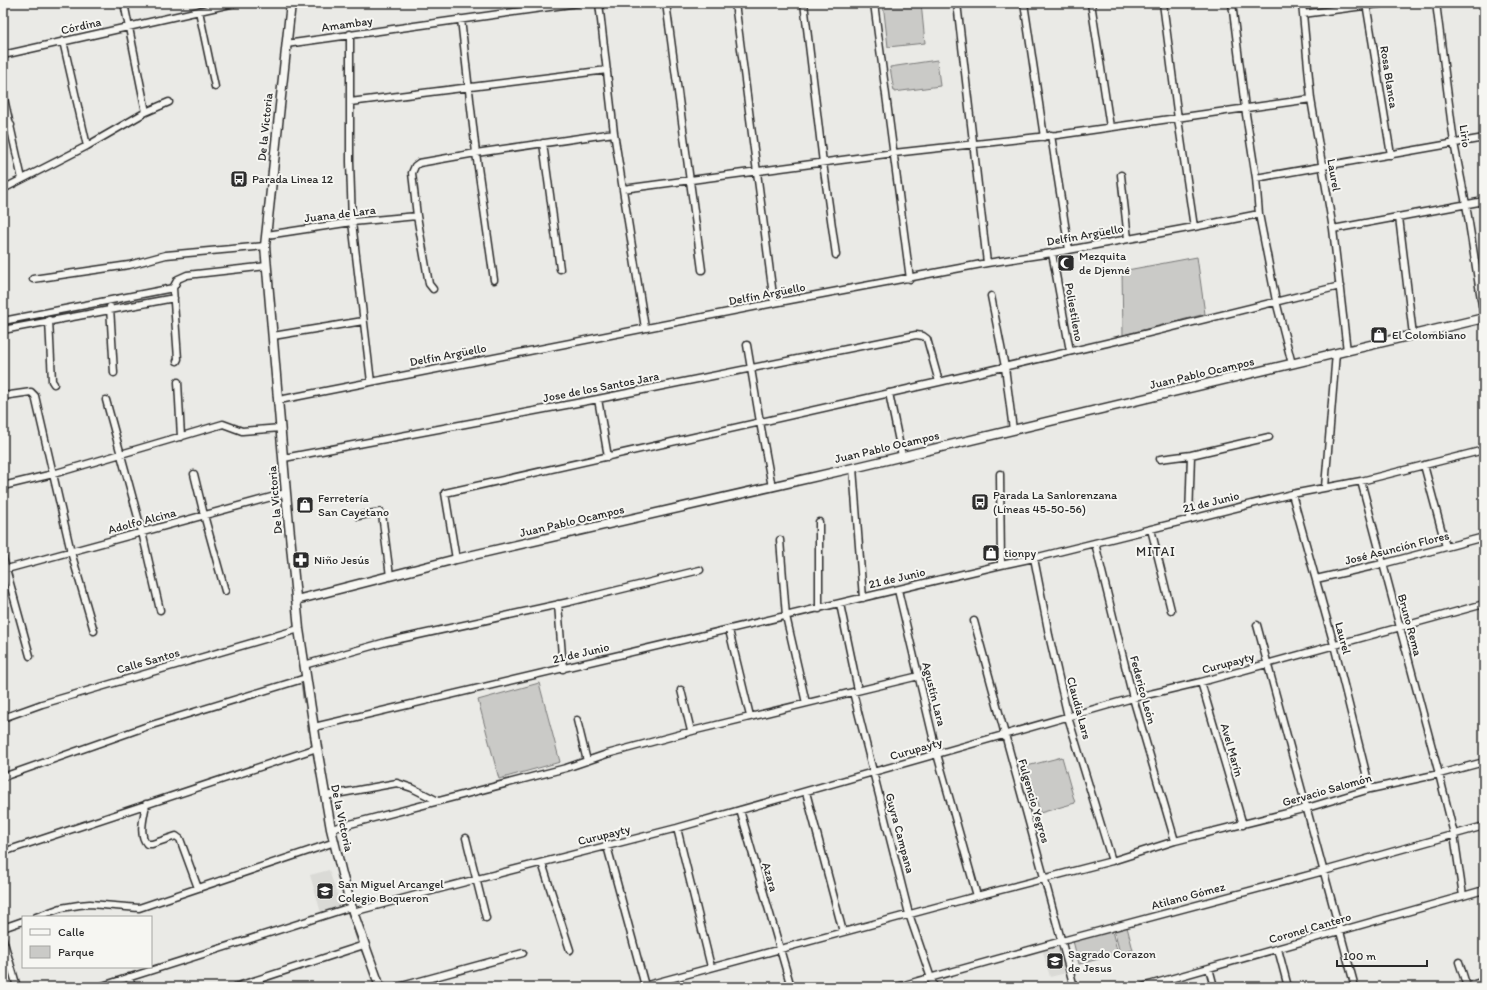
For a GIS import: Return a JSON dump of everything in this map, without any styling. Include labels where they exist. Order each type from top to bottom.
[{"type":"street","points":[[124,3],[146,112]]},
{"type":"street","name":"Córdina","points":[[3,55],[235,3]]},
{"type":"street","name":"De la Victoria","points":[[291,3],[265,246],[286,493],[299,629],[331,829],[352,910],[380,987]]},
{"type":"street","name":"Amambay","points":[[286,44],[578,3]]},
{"type":"street","points":[[599,3],[614,133],[645,328]]},
{"type":"street","points":[[666,3],[702,270]]},
{"type":"street","points":[[735,3],[774,303]]},
{"type":"street","points":[[804,3],[823,163],[836,255]]},
{"type":"street","points":[[874,3],[910,279]]},
{"type":"street","points":[[957,3],[987,263]]},
{"type":"street","points":[[1024,3],[1044,136]]},
{"type":"street","points":[[1091,3],[1110,127]]},
{"type":"street","points":[[1163,3],[1194,227]]},
{"type":"street","points":[[1232,3],[1245,108],[1256,178],[1259,214],[1276,301],[1292,364]]},
{"type":"street","name":"Laurel","points":[[1302,3],[1311,99],[1333,229],[1347,351]]},
{"type":"street","points":[[1303,14],[1366,4],[1386,3]]},
{"type":"street","name":"Lirio","points":[[1436,3],[1454,143],[1466,204],[1484,318]]},
{"type":"street","name":"Rosa Blanca","points":[[1366,4],[1391,154]]},
{"type":"street","points":[[199,11],[215,87]]},
{"type":"street","points":[[461,20],[476,152],[494,280]]},
{"type":"street","points":[[350,34],[350,162],[352,222],[371,382]]},
{"type":"street","points":[[63,41],[87,146]]},
{"type":"street","points":[[350,102],[607,70]]},
{"type":"street","points":[[3,94],[22,179]]},
{"type":"street","points":[[623,189],[894,153],[1052,136],[1311,99]]},
{"type":"street","points":[[3,189],[87,146],[146,112],[169,102]]},
{"type":"street","points":[[3,128],[11,126]]},
{"type":"street","points":[[433,289],[429,284],[417,216],[412,173],[415,166],[419,163],[476,152],[614,133]]},
{"type":"street","points":[[1052,136],[1069,250]]},
{"type":"street","points":[[1256,178],[1322,168],[1391,154],[1484,138]]},
{"type":"street","points":[[543,142],[560,269]]},
{"type":"street","points":[[1121,175],[1128,239]]},
{"type":"street","points":[[1333,229],[1484,201]]},
{"type":"street","name":"Delfín Argüello","points":[[279,400],[774,303],[1259,214]]},
{"type":"street","name":"Juana de Lara","points":[[266,235],[352,222],[417,216]]},
{"type":"street","points":[[1399,216],[1413,335]]},
{"type":"street","points":[[33,279],[129,265],[166,255],[265,246]]},
{"type":"street","name":"Poliestileno","points":[[1052,253],[1070,351]]},
{"type":"street","points":[[177,361],[173,288],[178,279],[187,275],[267,266]]},
{"type":"street","points":[[456,559],[445,493],[1005,367],[1340,286]]},
{"type":"street","points":[[3,321],[173,288]]},
{"type":"street","points":[[991,296],[1005,367],[1014,430]]},
{"type":"street","points":[[3,330],[174,298]]},
{"type":"street","points":[[110,301],[114,373]]},
{"type":"street","points":[[48,313],[52,381],[54,384]]},
{"type":"street","name":"Juan Pablo Ocampos","points":[[296,600],[456,559],[772,487],[1484,318]]},
{"type":"street","points":[[273,336],[363,322]]},
{"type":"street","name":"Jose de los Santos Jara","points":[[284,458],[598,399],[916,335],[923,336],[927,339],[939,382]]},
{"type":"street","points":[[748,345],[772,487]]},
{"type":"street","points":[[1325,487],[1336,353]]},
{"type":"street","points":[[178,382],[181,436]]},
{"type":"street","points":[[3,396],[31,392],[34,394],[71,552],[94,631]]},
{"type":"street","points":[[889,393],[902,456]]},
{"type":"street","points":[[598,399],[608,457]]},
{"type":"street","points":[[106,400],[142,532],[160,610]]},
{"type":"street","points":[[3,486],[53,474],[223,424],[242,431],[281,428]]},
{"type":"street","points":[[1160,459],[1191,455],[1269,437]]},
{"type":"street","name":"21 de Junio","points":[[314,727],[1034,558],[1292,494],[1361,481],[1484,450]]},
{"type":"street","points":[[1189,519],[1191,455]]},
{"type":"street","points":[[1424,465],[1446,547]]},
{"type":"street","points":[[853,468],[863,598]]},
{"type":"street","points":[[194,474],[225,591]]},
{"type":"street","points":[[1000,474],[1001,565]]},
{"type":"street","name":"Bruno Rema","points":[[1361,481],[1454,834],[1463,896]]},
{"type":"street","name":"Adolfo Alcina","points":[[4,569],[286,493]]},
{"type":"street","name":"Laurel","points":[[1292,494],[1334,645],[1370,789]]},
{"type":"street","points":[[358,516],[380,512],[382,514],[390,576]]},
{"type":"street","points":[[819,522],[819,609]]},
{"type":"street","points":[[1151,529],[1171,610]]},
{"type":"street","name":"José Asunción Flores","points":[[1316,579],[1382,564],[1484,537]]},
{"type":"street","points":[[780,540],[786,616],[806,703]]},
{"type":"street","name":"Federico León","points":[[1095,542],[1133,698],[1175,841]]},
{"type":"street","points":[[3,558],[4,569],[30,656]]},
{"type":"street","name":"Claudia Lars","points":[[1034,558],[1049,635],[1068,716],[1112,861]]},
{"type":"street","points":[[304,665],[386,642],[558,604],[700,570]]},
{"type":"street","name":"Agustín Lara","points":[[898,590],[937,754],[977,896]]},
{"type":"street","points":[[558,604],[563,669]]},
{"type":"street","name":"Guyra Campana","points":[[840,604],[873,772],[910,914],[934,987]]},
{"type":"street","name":"Curupayty","points":[[99,987],[352,910],[677,828],[1068,716],[1268,664],[1399,626],[1484,604]]},
{"type":"street","name":"Fulgencio Yegros","points":[[974,621],[1074,987]]},
{"type":"street","points":[[1257,625],[1355,987]]},
{"type":"street","name":"Calle Santos","points":[[3,718],[42,704],[299,629]]},
{"type":"street","points":[[729,630],[750,716]]},
{"type":"street","points":[[331,829],[566,768],[607,754],[691,731],[919,676]]},
{"type":"street","points":[[3,777],[145,727],[306,678]]},
{"type":"street","name":"Avel Marín","points":[[1201,682],[1243,825]]},
{"type":"street","points":[[681,690],[691,731]]},
{"type":"street","points":[[577,720],[587,761]]},
{"type":"street","points":[[3,852],[317,748]]},
{"type":"street","name":"Gervacio Salomón","points":[[642,986],[1112,861],[1175,841],[1307,808],[1370,789],[1439,774],[1484,762]]},
{"type":"street","points":[[325,796],[397,783],[412,788],[438,802]]},
{"type":"street","points":[[806,792],[843,932]]},
{"type":"street","points":[[146,804],[142,831],[144,841],[148,844],[152,844],[178,836],[198,888]]},
{"type":"street","name":"Azara","points":[[740,810],[791,987]]},
{"type":"street","name":"Atilano Gómez","points":[[897,987],[1484,826]]},
{"type":"street","points":[[677,828],[711,967]]},
{"type":"street","points":[[466,838],[486,918]]},
{"type":"street","points":[[39,916],[61,908],[90,904],[139,908],[335,842]]},
{"type":"street","points":[[607,846],[642,986]]},
{"type":"street","points":[[542,863],[570,950]]},
{"type":"street","name":"Coronel Cantero","points":[[1142,987],[1484,890]]},
{"type":"street","points":[[3,928],[22,921]]},
{"type":"street","points":[[3,939],[17,987]]},
{"type":"street","points":[[235,987],[364,945]]},
{"type":"street","points":[[1278,949],[1288,987]]},
{"type":"street","points":[[398,987],[523,953]]},
{"type":"street","points":[[1459,962],[1466,987],[1484,982]]},
{"type":"street","points":[[1209,968],[1214,987]]},
{"type":"street","points":[[128,977],[132,987]]},
{"type":"shaded area","name":"San Miguel Arcangel Colegio Boqueron","points":[[329,870],[341,907],[321,913],[310,875]]},
{"type":"shaded area","name":"Sagrado Corazon de Jesus","points":[[1061,944],[1066,973],[1050,977],[1042,949]]},
{"type":"green space","points":[[883,3],[921,3],[925,43],[888,47]]},
{"type":"green space","points":[[937,60],[940,86],[894,92],[890,67]]},
{"type":"green space","points":[[1197,257],[1205,314],[1123,335],[1122,271]]},
{"type":"green space","points":[[539,683],[560,762],[499,779],[478,700]]},
{"type":"green space","points":[[1062,757],[1075,803],[1040,813],[1027,766]]},
{"type":"green space","points":[[1127,927],[1133,950],[1120,953],[1114,930]]},
{"type":"green space","points":[[1112,931],[1118,954],[1079,964],[1073,941]]},
{"type":"waterway","points":[[302,685],[304,702]]},
{"type":"waterway","points":[[307,721],[309,731]]},
{"type":"waterway","points":[[348,912],[358,941]]},
{"type":"waterway","points":[[361,948],[370,970]]},
{"type":"place","name":"Parada Linea 12","points":[[239,179]]},
{"type":"place","name":"Mezquita de Djenné","points":[[1066,263]]},
{"type":"place","name":"El Colombiano","points":[[1379,335]]},
{"type":"place","name":"Parada La Sanlorenzana (Líneas 45-50-56)","points":[[980,502]]},
{"type":"place","name":"Ferretería San Cayetano","points":[[305,505]]},
{"type":"place","name":"tionpy","points":[[991,553]]},
{"type":"place","name":"Niño Jesús","points":[[301,560]]},
{"type":"place","name":"San Miguel Arcangel Colegio Boqueron","points":[[325,891]]},
{"type":"place","name":"Sagrado Corazon de Jesus","points":[[1055,961]]},
{"type":"district","name":"MITAI","points":[[1156,551]]}]
